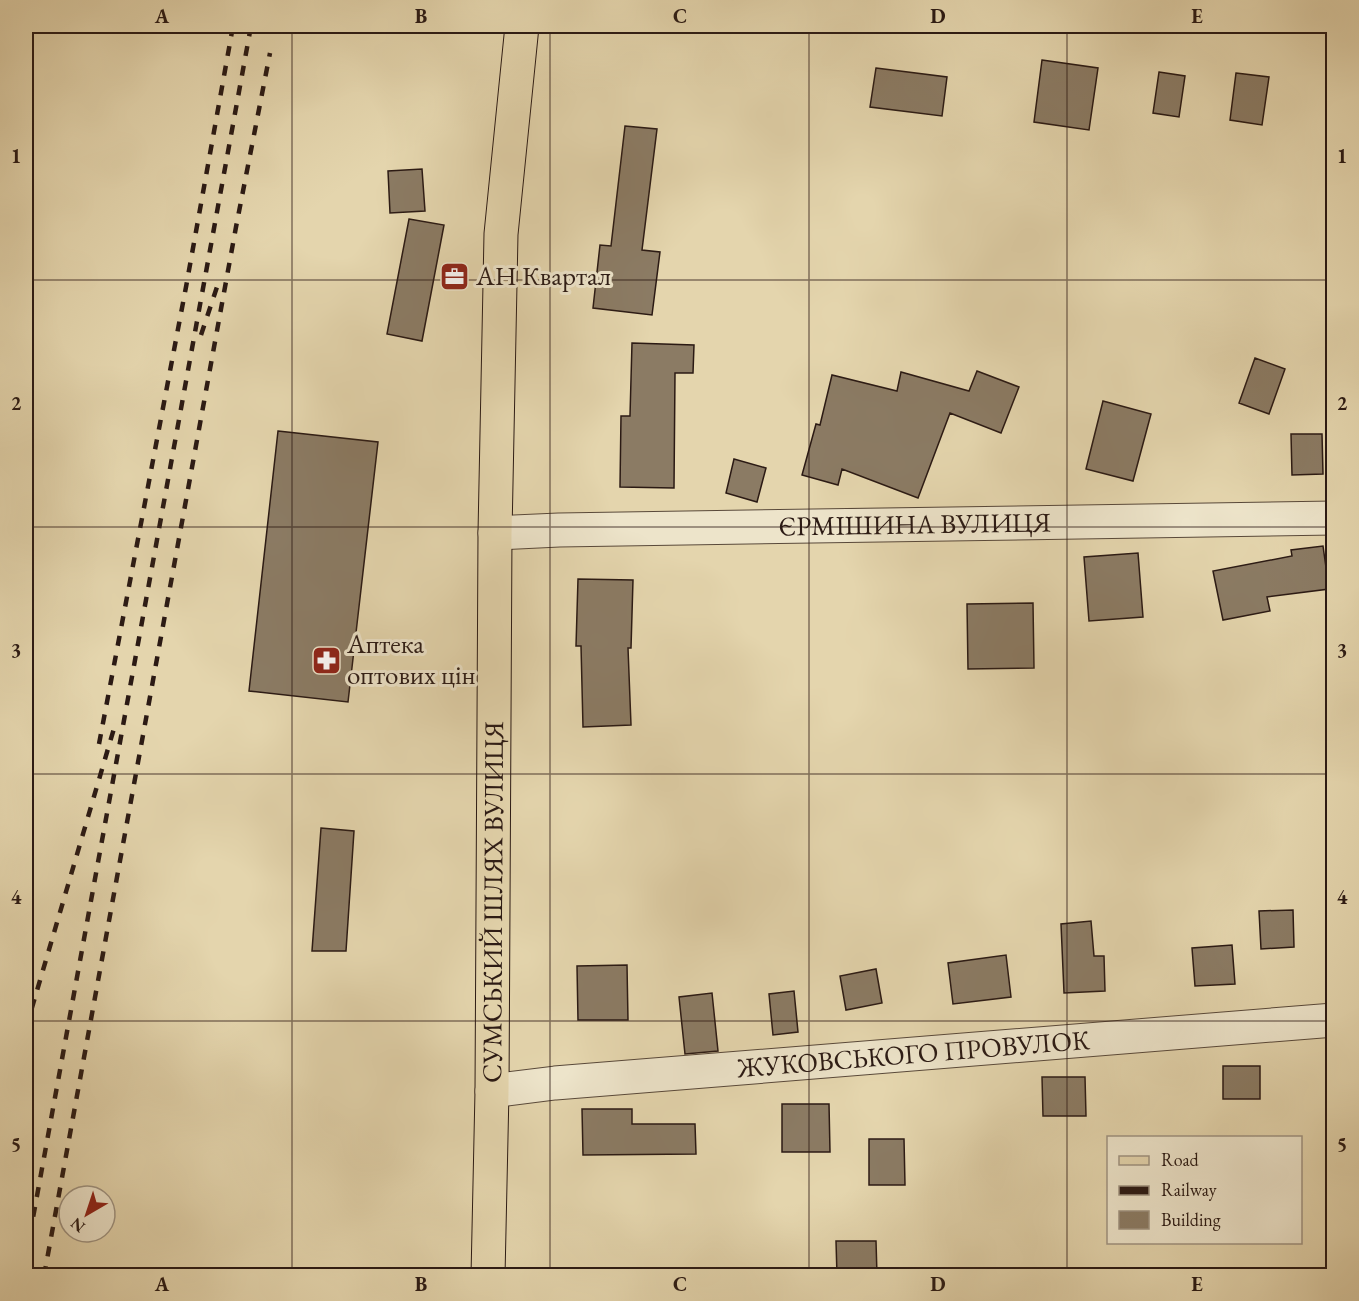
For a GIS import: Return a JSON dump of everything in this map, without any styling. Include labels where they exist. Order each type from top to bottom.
[{"type":"main road","name":"СУМСЬКИЙ ШЛЯХ ВУЛИЦЯ","points":[[489,1275],[495,533],[501,234],[522,26]]},
{"type":"street","name":"ЄРМІШИНА ВУЛИЦЯ","points":[[495,533],[571,529],[1334,518]]},
{"type":"street","name":"ЖУКОВСЬКОГО ПРОВУЛОК","points":[[492,1091],[567,1082],[1334,1020]]},
{"type":"building","points":[[1042,60],[1098,68],[1089,130],[1034,122]]},
{"type":"building","points":[[876,68],[947,77],[942,116],[870,107]]},
{"type":"building","points":[[1159,72],[1185,76],[1179,117],[1153,113]]},
{"type":"building","points":[[1236,73],[1269,77],[1262,125],[1230,120]]},
{"type":"building","points":[[625,126],[657,129],[642,250],[660,252],[652,315],[593,308],[600,245],[611,246]]},
{"type":"building","points":[[422,169],[425,211],[390,213],[388,171]]},
{"type":"building","points":[[409,219],[444,225],[422,341],[387,334]]},
{"type":"building","points":[[632,343],[694,345],[693,373],[675,373],[674,488],[620,487],[621,416],[630,416]]},
{"type":"building","points":[[1255,358],[1285,369],[1269,414],[1239,403]]},
{"type":"building","points":[[977,371],[1019,387],[1001,433],[950,413],[918,498],[842,469],[838,485],[802,475],[816,424],[820,425],[832,375],[897,391],[901,372],[969,391]]},
{"type":"building","points":[[1103,401],[1151,414],[1133,481],[1086,469]]},
{"type":"building","points":[[278,431],[378,442],[348,702],[249,691]]},
{"type":"building","points":[[1291,434],[1322,434],[1323,474],[1292,475]]},
{"type":"building","points":[[734,459],[766,468],[757,502],[726,493]]},
{"type":"building","points":[[1323,546],[1329,589],[1267,597],[1270,611],[1223,620],[1213,571],[1292,556],[1291,550]]},
{"type":"building","points":[[1138,553],[1143,617],[1089,621],[1084,557]]},
{"type":"building","points":[[578,579],[633,580],[631,648],[628,648],[631,725],[583,727],[581,646],[576,646]]},
{"type":"building","points":[[1033,603],[1034,668],[968,669],[967,604]]},
{"type":"building","points":[[321,828],[354,831],[346,951],[312,951]]},
{"type":"building","points":[[1293,910],[1294,947],[1261,949],[1259,911]]},
{"type":"building","points":[[1091,921],[1094,956],[1104,956],[1105,991],[1064,993],[1061,924]]},
{"type":"building","points":[[1232,945],[1235,984],[1195,986],[1192,948]]},
{"type":"building","points":[[1006,955],[1011,997],[953,1004],[948,963]]},
{"type":"building","points":[[627,965],[628,1020],[578,1020],[577,966]]},
{"type":"building","points":[[876,969],[882,1003],[846,1010],[840,976]]},
{"type":"building","points":[[794,991],[798,1032],[773,1035],[769,994]]},
{"type":"building","points":[[712,993],[718,1051],[685,1054],[679,997]]},
{"type":"building","points":[[1223,1066],[1260,1066],[1260,1099],[1223,1099]]},
{"type":"building","points":[[1042,1077],[1085,1077],[1086,1116],[1043,1116]]},
{"type":"building","points":[[782,1104],[829,1104],[830,1152],[782,1152]]},
{"type":"building","points":[[582,1109],[632,1109],[632,1124],[695,1124],[696,1154],[583,1155]]},
{"type":"building","points":[[869,1139],[904,1139],[905,1185],[869,1185]]},
{"type":"building","points":[[836,1241],[876,1241],[877,1275],[837,1275]]},
{"type":"railway","points":[[99,744],[233,26]]},
{"type":"railway","points":[[26,1256],[251,26]]},
{"type":"railway","points":[[44,1276],[236,227],[270,53]]},
{"type":"railway","points":[[201,335],[220,278]]},
{"type":"railway","points":[[26,1028],[115,725]]},
{"type":"place","name":"АН Квартал","points":[[455,276]]},
{"type":"place","name":"Аптека оптових цін","points":[[326,660]]}]
